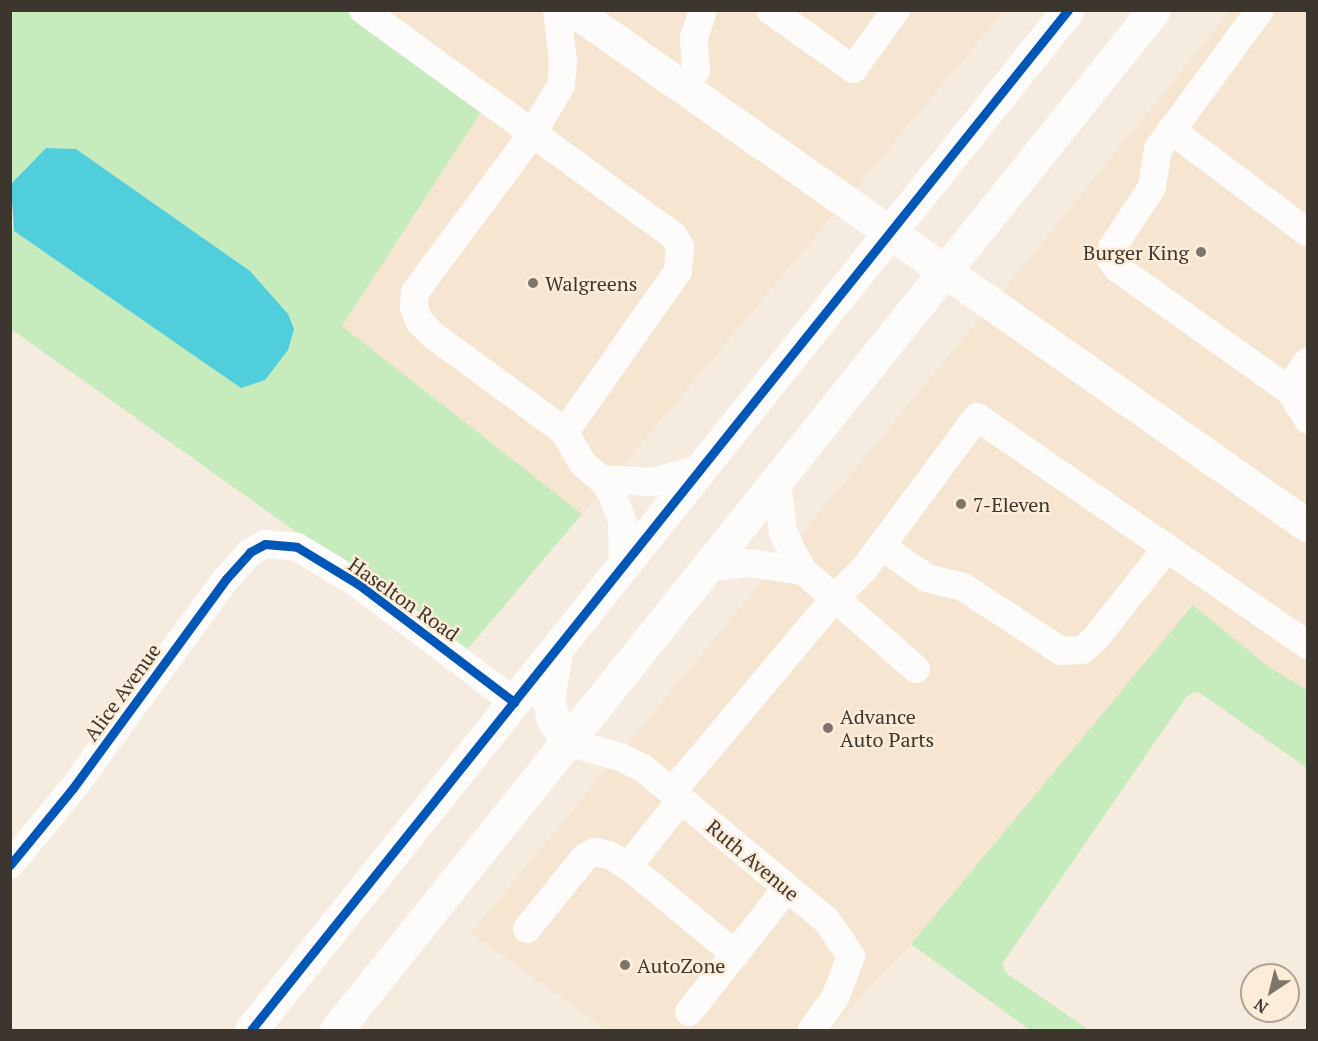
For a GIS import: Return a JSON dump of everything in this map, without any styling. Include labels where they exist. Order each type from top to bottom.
[{"type":"main road","points":[[573,10],[943,273],[1308,526]]},
{"type":"main road","points":[[251,1030],[1068,10]]},
{"type":"main road","points":[[336,1030],[1154,10]]},
{"type":"main road","points":[[557,648],[548,698],[553,719],[567,742]]},
{"type":"street","points":[[363,10],[674,236],[681,260],[678,271],[565,432]]},
{"type":"street","points":[[557,10],[563,62],[561,85],[533,133],[415,292],[414,307],[419,321],[434,336],[565,432],[583,464],[601,479],[612,494],[622,520],[622,566]]},
{"type":"street","points":[[682,88],[696,70],[694,38],[703,10]]},
{"type":"street","points":[[770,10],[853,69],[896,10]]},
{"type":"street","points":[[1260,10],[1158,149],[1152,187],[1112,248],[1111,259],[1117,268],[1288,389],[1308,420]]},
{"type":"street","points":[[1171,130],[1308,233]]},
{"type":"street","points":[[1288,389],[1308,361]]},
{"type":"street","points":[[628,866],[676,796],[835,598],[881,546],[977,417],[1308,645]]},
{"type":"street","points":[[601,479],[652,482],[700,469]]},
{"type":"street","points":[[777,481],[783,533],[803,571],[916,669]]},
{"type":"street","name":"Haselton Road","points":[[265,544],[297,547],[358,584],[514,702]]},
{"type":"street","name":"Alice Avenue","points":[[10,865],[80,779],[226,579],[250,552],[265,544]]},
{"type":"street","points":[[881,546],[927,578],[963,587],[1061,651],[1082,650],[1095,639],[1166,549]]},
{"type":"street","points":[[708,567],[749,562],[803,571]]},
{"type":"street","name":"Ruth Avenue","points":[[567,742],[627,760],[676,796],[827,921],[851,957],[835,998],[812,1030]]},
{"type":"street","points":[[527,929],[584,858],[596,852],[609,855],[628,866],[735,954]]},
{"type":"street","points":[[689,1012],[787,888]]},
{"type":"shaded area","points":[[347,11],[550,11],[835,213],[582,514],[342,326],[485,106]]},
{"type":"shaded area","points":[[596,11],[1004,11],[852,192]]},
{"type":"shaded area","points":[[1230,11],[1307,11],[1307,510],[999,296]]},
{"type":"shaded area","points":[[982,316],[1307,543],[1307,690],[1267,666],[1193,606],[911,944],[830,1030],[607,1030],[471,933]]},
{"type":"green space","points":[[11,11],[347,11],[485,106],[342,326],[582,514],[465,652],[11,329],[10,221],[14,231],[78,275],[288,314],[250,271],[76,149],[46,148],[11,184]]},
{"type":"green space","points":[[1193,605],[1267,666],[1307,690],[1307,768],[1200,693],[1194,692],[1186,697],[1002,964],[1006,973],[1089,1030],[1030,1030],[911,944]]},
{"type":"water","points":[[46,148],[76,149],[250,271],[288,314],[294,329],[288,350],[265,380],[241,388],[14,231],[11,184]]},
{"type":"cycle path","points":[[251,1030],[1068,10]]},
{"type":"cycle path","points":[[10,865],[73,788],[226,579],[250,552],[265,544],[297,547],[358,584],[514,702]]},
{"type":"place","name":"Burger King","points":[[1201,252]]},
{"type":"place","name":"Walgreens","points":[[533,283]]},
{"type":"place","name":"7-Eleven","points":[[961,504]]},
{"type":"place","name":"Advance Auto Parts","points":[[828,728]]},
{"type":"place","name":"AutoZone","points":[[625,965]]}]
